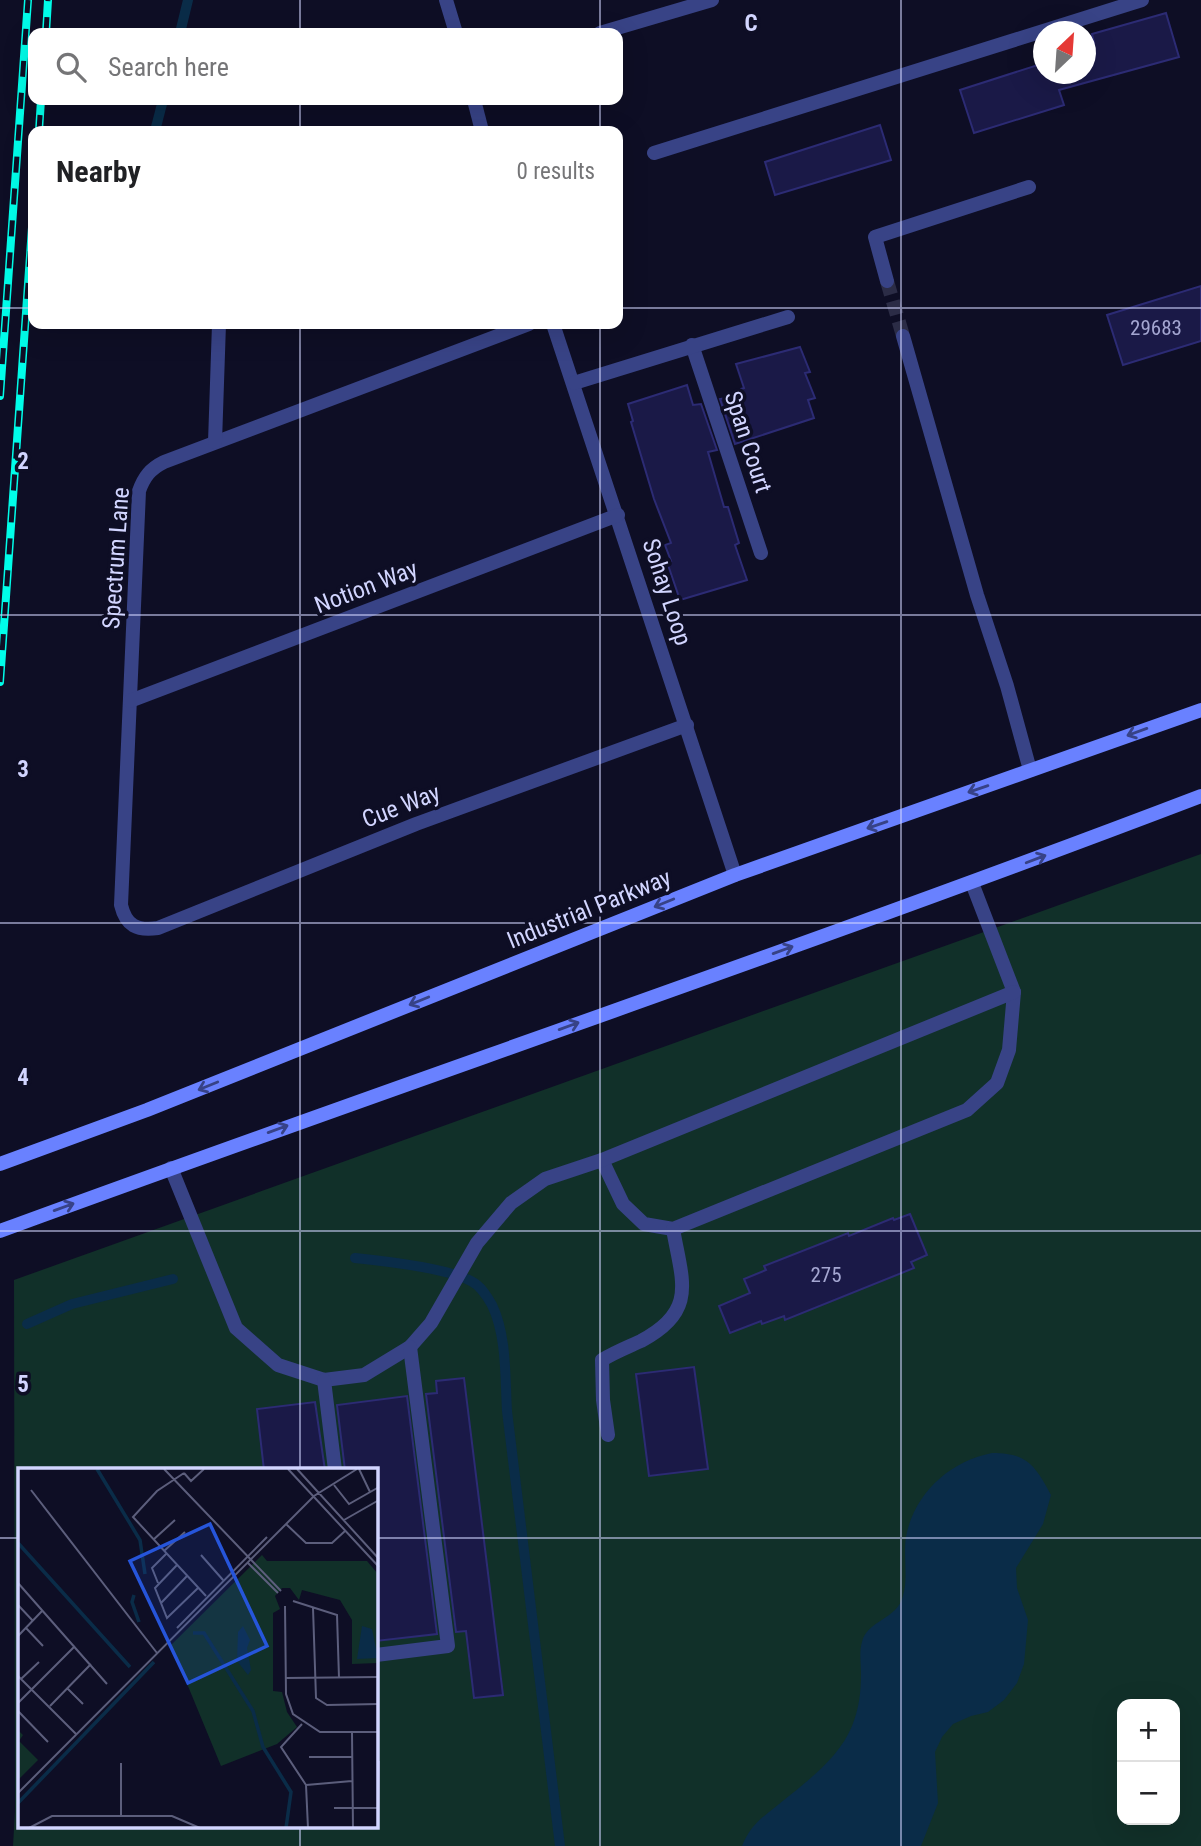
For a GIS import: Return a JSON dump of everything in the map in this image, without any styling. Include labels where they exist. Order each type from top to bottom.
[{"type":"main road","name":"Industrial Parkway","points":[[0,1164],[160,1105],[736,875],[1201,709]]},
{"type":"main road","points":[[0,1231],[972,883],[1201,796]]},
{"type":"street","points":[[446,0],[454,28]]},
{"type":"street","points":[[615,28],[689,3],[712,0]]},
{"type":"street","points":[[653,153],[1142,0]]},
{"type":"street","points":[[475,105],[478,126]]},
{"type":"street","points":[[887,281],[875,237],[1030,187]]},
{"type":"street","points":[[575,383],[788,317]]},
{"type":"street","points":[[215,443],[219,329]]},
{"type":"street","name":"Spectrum Lane","points":[[134,926],[124,917],[121,905],[139,491],[144,479],[152,469],[215,443],[516,329]]},
{"type":"street","name":"Sohay Loop","points":[[555,329],[575,383],[736,875]]},
{"type":"street","points":[[903,336],[1030,771]]},
{"type":"street","name":"Span Court","points":[[692,345],[761,553]]},
{"type":"street","name":"Notion Way","points":[[130,701],[618,515]]},
{"type":"street","name":"Cue Way","points":[[134,926],[146,930],[158,928],[416,824],[687,725]]},
{"type":"street","points":[[602,1160],[623,1205],[644,1224],[673,1229],[968,1110],[997,1083],[1009,1051],[1014,992],[972,883]]},
{"type":"street","points":[[171,1168],[236,1328],[278,1365],[324,1380],[364,1375],[410,1347],[431,1323],[477,1243],[511,1203],[545,1179],[602,1160],[1014,992]]},
{"type":"street","points":[[608,1435],[603,1400],[602,1360],[662,1329],[677,1314],[683,1286],[673,1229]]},
{"type":"street","points":[[378,1655],[448,1646],[410,1347]]},
{"type":"street","points":[[324,1380],[335,1468]]},
{"type":"green space","points":[[1201,854],[1201,1846],[13,1846],[14,1280]]},
{"type":"water","points":[[992,1453],[1022,1458],[1035,1469],[1051,1495],[1043,1524],[1016,1568],[1017,1588],[1028,1620],[1024,1664],[1017,1683],[1004,1700],[988,1712],[953,1724],[942,1737],[935,1752],[938,1803],[921,1846],[742,1846],[755,1825],[823,1767],[847,1737],[859,1700],[862,1642],[870,1629],[900,1604],[905,1581],[907,1532],[919,1503],[927,1491],[950,1471],[977,1457]]},
{"type":"building","points":[[1166,13],[1179,57],[1096,80],[1096,33]]},
{"type":"building","points":[[1033,67],[1033,84],[1081,84],[1059,90],[1064,105],[974,133],[960,90]]},
{"type":"building","points":[[880,125],[891,160],[775,195],[765,162]]},
{"type":"building","points":[[1201,286],[1201,341],[1123,365],[1107,315]]},
{"type":"building","points":[[800,347],[810,372],[805,373],[815,398],[808,400],[814,418],[735,444],[720,399],[743,395],[741,389],[744,388],[736,364]]},
{"type":"building","points":[[687,385],[693,405],[701,404],[717,450],[708,452],[724,507],[728,507],[739,543],[735,545],[747,580],[680,600],[667,562],[671,561],[665,545],[671,543],[654,499],[628,404]]},
{"type":"building","points":[[910,1214],[927,1255],[911,1262],[914,1268],[785,1320],[784,1316],[762,1324],[761,1321],[730,1333],[719,1306],[750,1293],[744,1279],[766,1270],[764,1266],[848,1233],[849,1236]]},
{"type":"building","points":[[694,1367],[708,1469],[649,1476],[636,1374]]},
{"type":"building","points":[[464,1378],[503,1695],[474,1698],[466,1631],[456,1632],[426,1394],[437,1393],[436,1381]]},
{"type":"building","points":[[407,1396],[437,1634],[378,1641],[378,1468],[345,1468],[337,1405]]},
{"type":"building","points":[[315,1402],[325,1468],[264,1468],[257,1409]]},
{"type":"waterway","points":[[181,28],[188,0]]},
{"type":"waterway","points":[[156,126],[162,105]]},
{"type":"waterway","points":[[355,1258],[415,1266],[460,1276],[481,1288],[497,1317],[503,1343],[507,1411],[560,1846]]},
{"type":"waterway","points":[[27,1324],[72,1304],[173,1279]]},
{"type":"tunnel","points":[[887,281],[903,336]]},
{"type":"railway","points":[[0,396],[28,0]]},
{"type":"railway","points":[[46,28],[48,0]]},
{"type":"railway","points":[[39,126],[41,105]]},
{"type":"railway","points":[[0,682],[28,284]]}]
